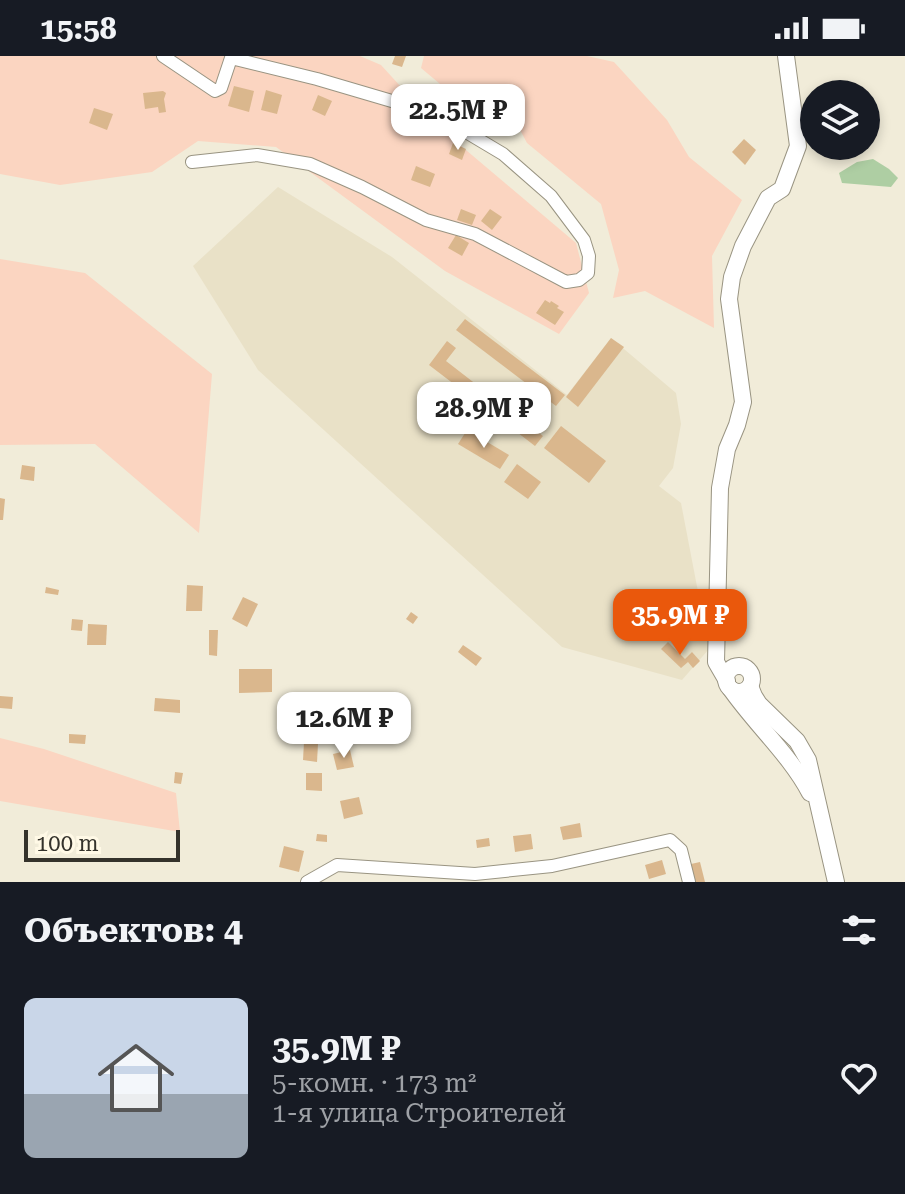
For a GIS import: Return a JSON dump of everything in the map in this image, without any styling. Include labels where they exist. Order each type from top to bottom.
[{"type":"street","points":[[163,56],[215,91],[221,88],[231,58],[317,79],[436,114],[503,154],[551,196],[584,240],[589,256],[588,273],[579,280],[566,282],[475,234],[426,220],[310,164],[257,155],[192,162]]},
{"type":"street","points":[[786,56],[798,146],[782,189],[768,198],[743,246],[732,277],[729,299],[743,402],[727,449],[720,488],[716,662],[748,713],[803,779],[825,828]]},
{"type":"street","points":[[716,662],[749,670],[752,678],[750,686],[759,704],[797,741],[808,760],[836,882]]},
{"type":"street","points":[[741,666],[730,669],[726,677],[728,684],[738,691],[750,686]]},
{"type":"street","points":[[307,882],[337,865],[475,874],[552,866],[670,840],[681,850],[689,882]]},
{"type":"street","points":[[552,866],[556,882]]},
{"type":"shaded area","points":[[0,56],[360,56],[381,65],[434,123],[576,243],[589,293],[559,334],[445,271],[276,147],[198,141],[152,172],[60,185],[0,174]]},
{"type":"shaded area","points":[[424,56],[587,56],[614,62],[667,120],[689,157],[742,200],[712,256],[714,328],[645,291],[613,298],[619,270],[601,204],[527,143],[510,111],[446,89],[421,68]]},
{"type":"shaded area","points":[[875,160],[898,178],[891,187],[842,183],[839,173],[857,162]]},
{"type":"shaded area","points":[[278,187],[392,257],[567,395],[611,338],[676,393],[681,424],[673,468],[659,486],[681,503],[709,649],[682,680],[562,647],[258,370],[193,266]]},
{"type":"shaded area","points":[[0,259],[85,273],[212,374],[199,533],[95,444],[0,445]]},
{"type":"shaded area","points":[[0,738],[44,749],[176,793],[180,832],[0,801]]},
{"type":"building","points":[[395,56],[406,56],[402,67],[392,64]]},
{"type":"building","points":[[234,86],[254,91],[249,112],[228,106]]},
{"type":"building","points":[[266,90],[282,95],[277,114],[261,110]]},
{"type":"building","points":[[143,93],[166,93],[166,112],[159,113],[158,107],[145,109]]},
{"type":"building","points":[[318,95],[332,101],[325,116],[312,110]]},
{"type":"building","points":[[94,108],[113,114],[107,130],[89,123]]},
{"type":"building","points":[[744,139],[756,150],[745,165],[732,152]]},
{"type":"building","points":[[453,143],[466,149],[462,160],[449,154]]},
{"type":"building","points":[[416,166],[435,174],[430,187],[411,180]]},
{"type":"building","points":[[461,209],[476,215],[472,225],[457,220]]},
{"type":"building","points":[[490,209],[502,217],[492,230],[481,221]]},
{"type":"building","points":[[456,235],[469,243],[462,256],[448,248]]},
{"type":"building","points":[[545,300],[559,306],[557,308],[564,312],[555,325],[536,313]]},
{"type":"building","points":[[465,319],[565,395],[556,406],[456,330]]},
{"type":"building","points":[[611,338],[624,347],[578,407],[566,397]]},
{"type":"building","points":[[447,341],[456,348],[446,361],[543,436],[535,446],[429,365]]},
{"type":"building","points":[[561,426],[606,461],[589,483],[544,448]]},
{"type":"building","points":[[467,430],[509,455],[500,469],[458,444]]},
{"type":"building","points":[[517,464],[541,482],[528,499],[504,482]]},
{"type":"building","points":[[22,465],[35,467],[34,481],[20,479]]},
{"type":"building","points":[[0,498],[5,499],[3,520],[0,520]]},
{"type":"building","points":[[187,585],[203,586],[202,611],[186,611]]},
{"type":"building","points":[[46,587],[59,590],[58,595],[45,593]]},
{"type":"building","points":[[243,597],[258,604],[247,627],[232,619]]},
{"type":"building","points":[[411,612],[418,617],[413,624],[406,619]]},
{"type":"building","points":[[72,619],[83,620],[82,631],[71,630]]},
{"type":"building","points":[[88,624],[107,625],[106,645],[87,645]]},
{"type":"building","points":[[209,630],[218,630],[217,656],[209,655]]},
{"type":"building","points":[[668,642],[685,659],[692,652],[700,661],[693,668],[688,662],[681,668],[661,649]]},
{"type":"building","points":[[463,645],[482,658],[476,666],[458,652]]},
{"type":"building","points":[[239,669],[272,669],[272,692],[239,693]]},
{"type":"building","points":[[0,696],[13,697],[12,709],[0,708]]},
{"type":"building","points":[[155,698],[180,700],[180,713],[154,711]]},
{"type":"building","points":[[69,734],[86,735],[85,744],[69,743]]},
{"type":"building","points":[[304,742],[318,744],[317,762],[303,760]]},
{"type":"building","points":[[350,750],[354,767],[337,770],[333,754]]},
{"type":"building","points":[[175,772],[183,773],[181,784],[174,783]]},
{"type":"building","points":[[306,773],[322,773],[322,791],[306,790]]},
{"type":"building","points":[[359,797],[363,814],[344,819],[340,801]]},
{"type":"building","points":[[580,823],[582,837],[563,840],[560,827]]},
{"type":"building","points":[[317,834],[327,835],[327,842],[316,841]]},
{"type":"building","points":[[531,834],[533,849],[515,852],[513,836]]},
{"type":"building","points":[[489,838],[490,846],[477,848],[476,840]]},
{"type":"building","points":[[284,846],[304,851],[299,872],[279,867]]},
{"type":"building","points":[[662,860],[666,874],[649,879],[645,865]]},
{"type":"building","points":[[700,862],[705,882],[695,882],[691,864]]}]
